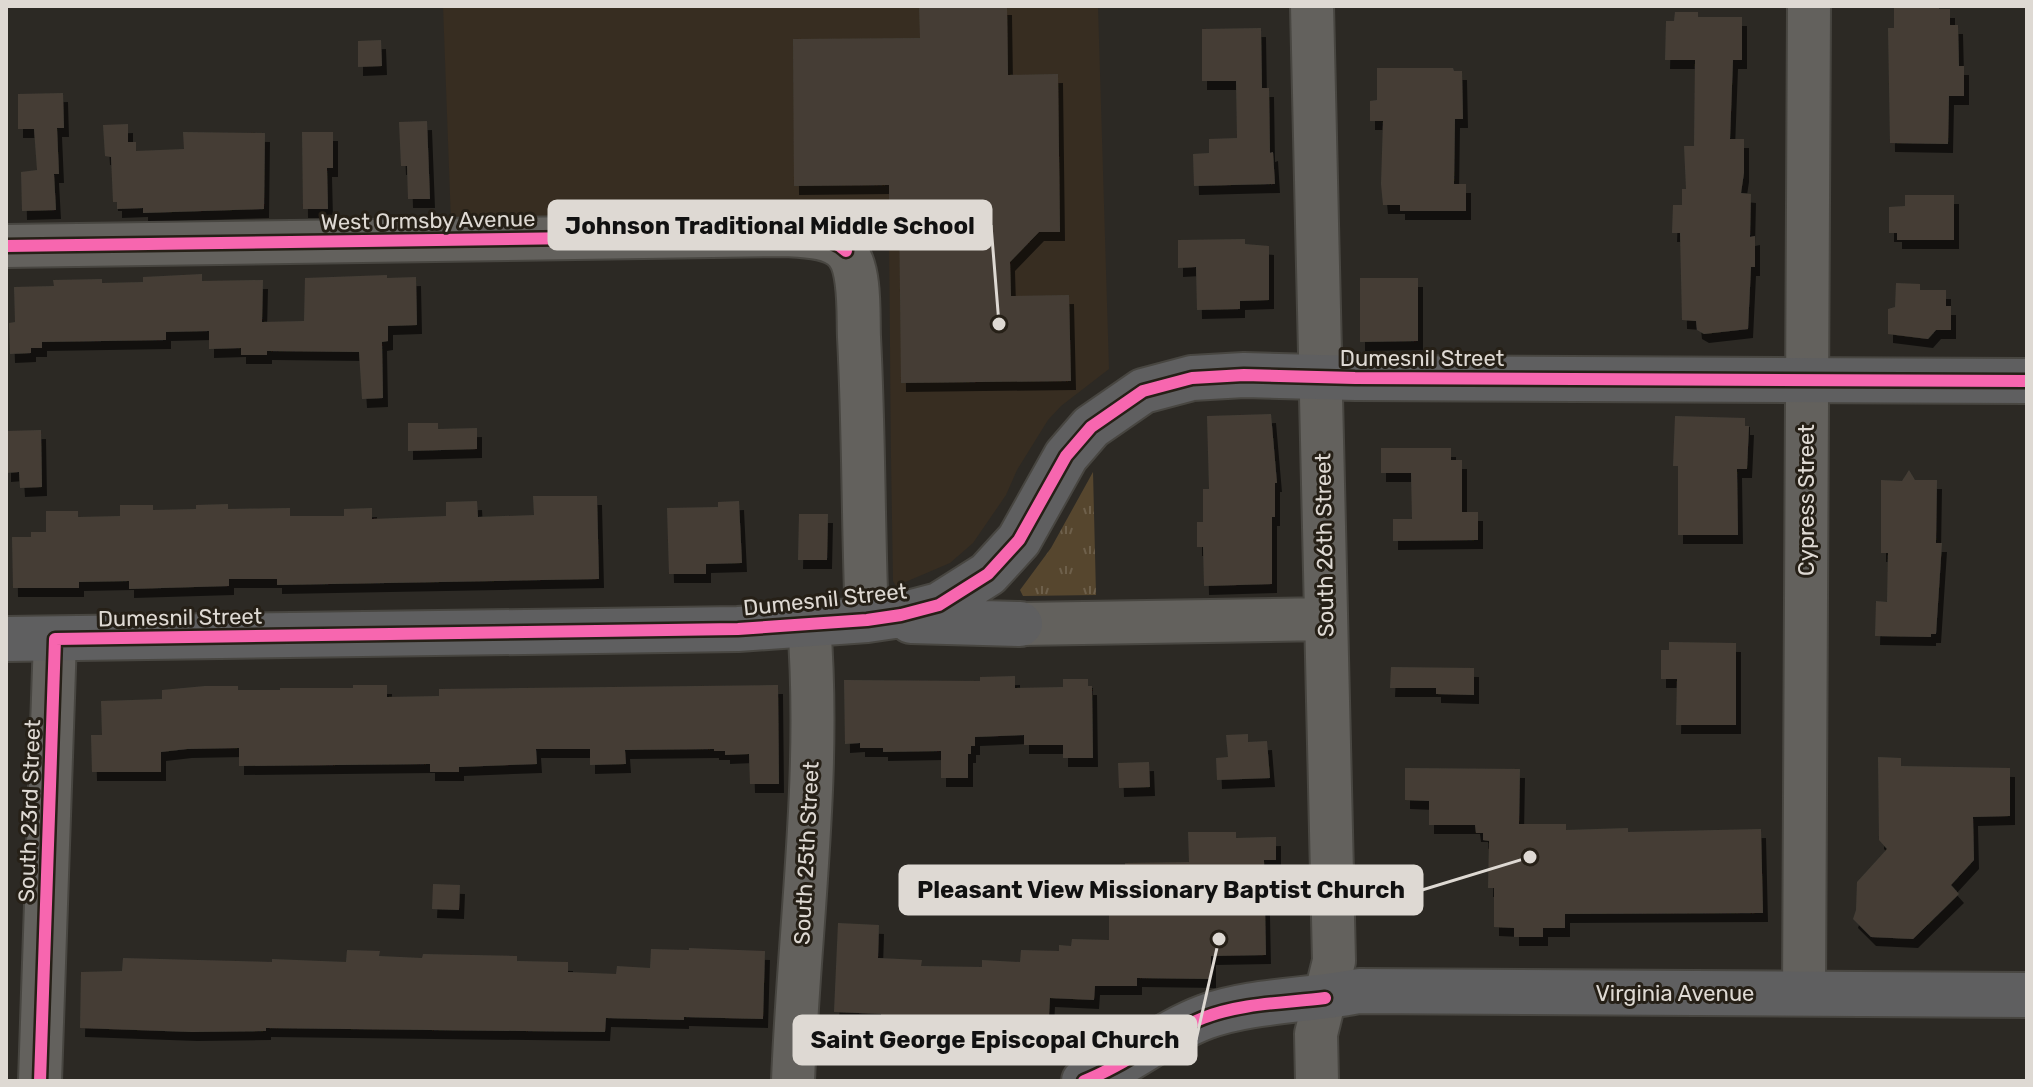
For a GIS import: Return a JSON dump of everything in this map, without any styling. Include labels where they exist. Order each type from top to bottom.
[{"type":"main road","name":"Dumesnil Street","points":[[6,639],[738,629],[901,615],[939,605],[979,582],[1019,540],[1066,456],[1091,427],[1143,391],[1192,378],[1244,375],[2027,381]]},
{"type":"main road","name":"Dumesnil Street","points":[[867,620],[1020,624]]},
{"type":"main road","name":"Virginia Avenue","points":[[1084,1081],[1206,1017],[1250,1007],[1365,990],[2027,995]]},
{"type":"street","name":"South 26th Street","points":[[1312,6],[1334,961],[1316,1034],[1317,1081]]},
{"type":"street","name":"Cypress Street","points":[[1804,994],[1809,6]]},
{"type":"street","name":"West Ormsby Avenue","points":[[6,246],[785,235],[812,237],[839,244],[851,259],[856,280],[863,405],[867,620]]},
{"type":"street","name":"Dumesnil Street","points":[[1020,624],[1326,619]]},
{"type":"street","name":"South 25th Street","points":[[793,1081],[810,832],[812,666],[809,624]]},
{"type":"street","name":"South 23rd Street","points":[[40,1081],[55,639]]},
{"type":"shaded area","points":[[443,6],[1098,6],[1109,369],[1061,406],[1048,420],[1017,470],[1006,495],[973,543],[950,563],[896,586],[893,581],[889,235],[869,214],[451,222]]},
{"type":"green space","points":[[1093,472],[1096,595],[1023,596],[1020,590],[1051,548]]},
{"type":"building","points":[[919,6],[1007,6],[1008,75],[1058,74],[1060,232],[1039,232],[1010,262],[1011,296],[1069,295],[1071,381],[901,383],[899,203],[889,203],[889,185],[794,186],[793,39],[920,38]]},
{"type":"building","points":[[1939,6],[1939,9],[1950,9],[1950,25],[1958,25],[1959,66],[1964,66],[1964,96],[1949,96],[1948,144],[1890,143],[1888,28],[1894,28],[1894,7]]},
{"type":"building","points":[[1675,12],[1698,12],[1698,17],[1742,17],[1742,60],[1733,60],[1730,139],[1744,139],[1741,193],[1751,194],[1750,237],[1755,236],[1748,329],[1704,334],[1697,330],[1696,321],[1682,320],[1680,233],[1672,233],[1673,205],[1682,205],[1682,189],[1686,189],[1684,146],[1694,146],[1695,60],[1665,60],[1666,21],[1674,21]]},
{"type":"building","points":[[1261,28],[1262,88],[1269,88],[1270,153],[1273,152],[1275,184],[1194,186],[1193,154],[1209,153],[1209,139],[1237,138],[1236,81],[1202,81],[1202,29]]},
{"type":"building","points":[[381,40],[382,66],[358,67],[358,41]]},
{"type":"building","points":[[1377,68],[1453,68],[1454,71],[1462,71],[1463,119],[1455,119],[1454,184],[1466,184],[1466,211],[1400,211],[1400,205],[1383,205],[1383,121],[1370,121],[1370,101],[1377,100]]},
{"type":"building","points":[[63,93],[64,128],[57,128],[59,174],[54,174],[56,210],[22,211],[21,172],[37,170],[34,129],[18,129],[18,94]]},
{"type":"building","points":[[427,121],[430,199],[408,199],[407,166],[401,166],[399,122]]},
{"type":"building","points":[[128,124],[128,142],[136,142],[136,151],[184,149],[183,132],[265,133],[264,209],[143,213],[143,208],[117,209],[117,202],[113,202],[111,157],[105,156],[103,125]]},
{"type":"building","points":[[302,132],[333,132],[333,168],[327,168],[328,209],[303,209]]},
{"type":"building","points":[[1905,195],[1954,195],[1954,240],[1897,240],[1897,233],[1889,233],[1889,207],[1905,206]]},
{"type":"building","points":[[1245,239],[1245,244],[1269,246],[1269,300],[1240,301],[1240,309],[1197,310],[1196,267],[1178,268],[1178,240]]},
{"type":"building","points":[[202,274],[202,281],[263,280],[262,322],[304,321],[305,278],[416,277],[417,325],[388,326],[388,341],[382,342],[383,398],[362,399],[359,352],[267,351],[267,355],[241,355],[241,348],[209,349],[209,331],[166,332],[166,340],[42,342],[42,348],[31,348],[31,353],[10,354],[9,323],[15,322],[14,287],[54,286],[53,280],[143,282],[143,277]]},
{"type":"building","points":[[1360,278],[1418,278],[1418,341],[1360,342]]},
{"type":"building","points":[[1896,283],[1920,284],[1920,290],[1946,290],[1946,306],[1951,306],[1951,330],[1936,330],[1928,339],[1888,334],[1888,309],[1895,307]]},
{"type":"building","points":[[1271,414],[1277,483],[1275,517],[1272,517],[1272,584],[1204,586],[1203,547],[1197,547],[1197,522],[1203,522],[1203,489],[1209,489],[1207,416]]},
{"type":"building","points":[[1675,416],[1745,418],[1745,426],[1749,426],[1747,469],[1737,469],[1738,535],[1678,535],[1678,466],[1673,466]]},
{"type":"building","points":[[408,423],[438,423],[438,429],[477,428],[477,449],[408,451]]},
{"type":"building","points":[[41,430],[42,487],[20,488],[19,472],[6,473],[6,431]]},
{"type":"building","points":[[1381,448],[1451,448],[1451,460],[1462,460],[1462,512],[1478,512],[1478,540],[1393,541],[1393,519],[1412,519],[1411,473],[1381,473]]},
{"type":"building","points":[[1909,470],[1915,480],[1937,480],[1936,543],[1942,543],[1936,634],[1931,634],[1931,637],[1875,636],[1876,601],[1887,602],[1888,553],[1881,553],[1881,480],[1902,481]]},
{"type":"building","points":[[533,496],[597,496],[599,579],[277,585],[277,579],[229,579],[229,586],[129,589],[129,581],[79,582],[79,588],[13,588],[12,537],[31,537],[31,532],[46,532],[46,511],[78,511],[78,517],[120,516],[120,505],[153,505],[153,510],[196,509],[196,505],[228,504],[228,509],[290,508],[290,516],[344,516],[344,509],[372,508],[372,519],[446,516],[446,502],[477,501],[478,517],[534,515]]},
{"type":"building","points":[[739,501],[742,563],[706,564],[706,574],[669,574],[667,508],[718,507],[718,502]]},
{"type":"building","points":[[799,514],[828,514],[827,560],[798,560]]},
{"type":"building","points":[[1669,642],[1736,643],[1736,725],[1676,725],[1677,679],[1661,679],[1661,650],[1669,650]]},
{"type":"building","points":[[1391,667],[1474,668],[1474,695],[1436,694],[1436,688],[1390,688]]},
{"type":"building","points":[[1015,676],[1015,688],[1063,687],[1063,679],[1088,679],[1088,686],[1092,686],[1093,758],[1063,758],[1063,745],[1024,745],[1024,735],[975,737],[975,746],[971,746],[971,754],[968,754],[968,778],[941,778],[941,751],[883,752],[883,748],[860,748],[860,743],[845,744],[844,680],[980,681],[980,677]]},
{"type":"building","points":[[353,685],[387,685],[387,697],[439,696],[439,689],[778,685],[779,784],[750,784],[749,754],[725,755],[725,751],[714,749],[625,750],[626,764],[590,765],[590,749],[536,749],[537,764],[459,767],[459,772],[430,772],[430,764],[239,766],[239,748],[187,749],[161,752],[161,772],[92,772],[91,735],[102,735],[101,701],[162,699],[162,690],[205,686],[280,690],[353,688]]},
{"type":"building","points":[[1248,734],[1248,742],[1267,741],[1270,778],[1217,780],[1216,758],[1228,757],[1226,735]]},
{"type":"building","points":[[1878,757],[1901,758],[1901,766],[2010,768],[2010,816],[1973,817],[1974,860],[1951,885],[1959,894],[1913,939],[1871,937],[1853,919],[1857,882],[1887,849],[1879,840]]},
{"type":"building","points":[[1149,762],[1150,787],[1119,788],[1118,763]]},
{"type":"building","points":[[1405,768],[1520,769],[1519,824],[1566,824],[1566,830],[1628,828],[1628,832],[1761,829],[1763,913],[1565,914],[1565,928],[1543,928],[1543,937],[1514,937],[1514,928],[1494,927],[1494,888],[1488,888],[1489,841],[1483,840],[1483,833],[1476,833],[1475,825],[1429,825],[1429,801],[1405,800]]},
{"type":"building","points":[[1188,832],[1236,832],[1236,838],[1276,837],[1276,860],[1264,860],[1266,955],[1211,956],[1211,979],[1137,978],[1137,986],[1095,986],[1094,1000],[1050,998],[1049,1016],[1004,1015],[1004,1023],[881,1018],[881,1014],[834,1012],[838,923],[879,925],[878,958],[922,960],[921,966],[982,967],[982,960],[1020,962],[1021,950],[1059,951],[1059,945],[1071,946],[1072,939],[1109,940],[1109,903],[1126,903],[1125,863],[1189,862]]},
{"type":"building","points":[[433,884],[460,885],[459,910],[432,909]]},
{"type":"building","points":[[651,949],[765,951],[763,1019],[606,1018],[605,1032],[266,1028],[266,1031],[192,1032],[80,1028],[81,972],[122,971],[123,958],[346,962],[347,950],[380,951],[379,956],[422,958],[423,954],[517,956],[517,961],[568,962],[568,972],[616,974],[617,966],[650,968]]},
{"type":"cycle path","points":[[6,246],[785,235],[825,240],[846,251]]},
{"type":"cycle path","points":[[40,1081],[55,639],[738,629],[901,615],[939,605],[988,574],[1019,540],[1066,456],[1091,427],[1143,391],[1192,378],[1244,375],[2027,381]]},
{"type":"cycle path","points":[[1084,1081],[1203,1018],[1248,1006],[1325,998]]},
{"type":"place","name":"Johnson Traditional Middle School","points":[[999,324]]},
{"type":"place","name":"Pleasant View Missionary Baptist Church","points":[[1530,857]]},
{"type":"place","name":"Saint George Episcopal Church","points":[[1219,939]]}]
